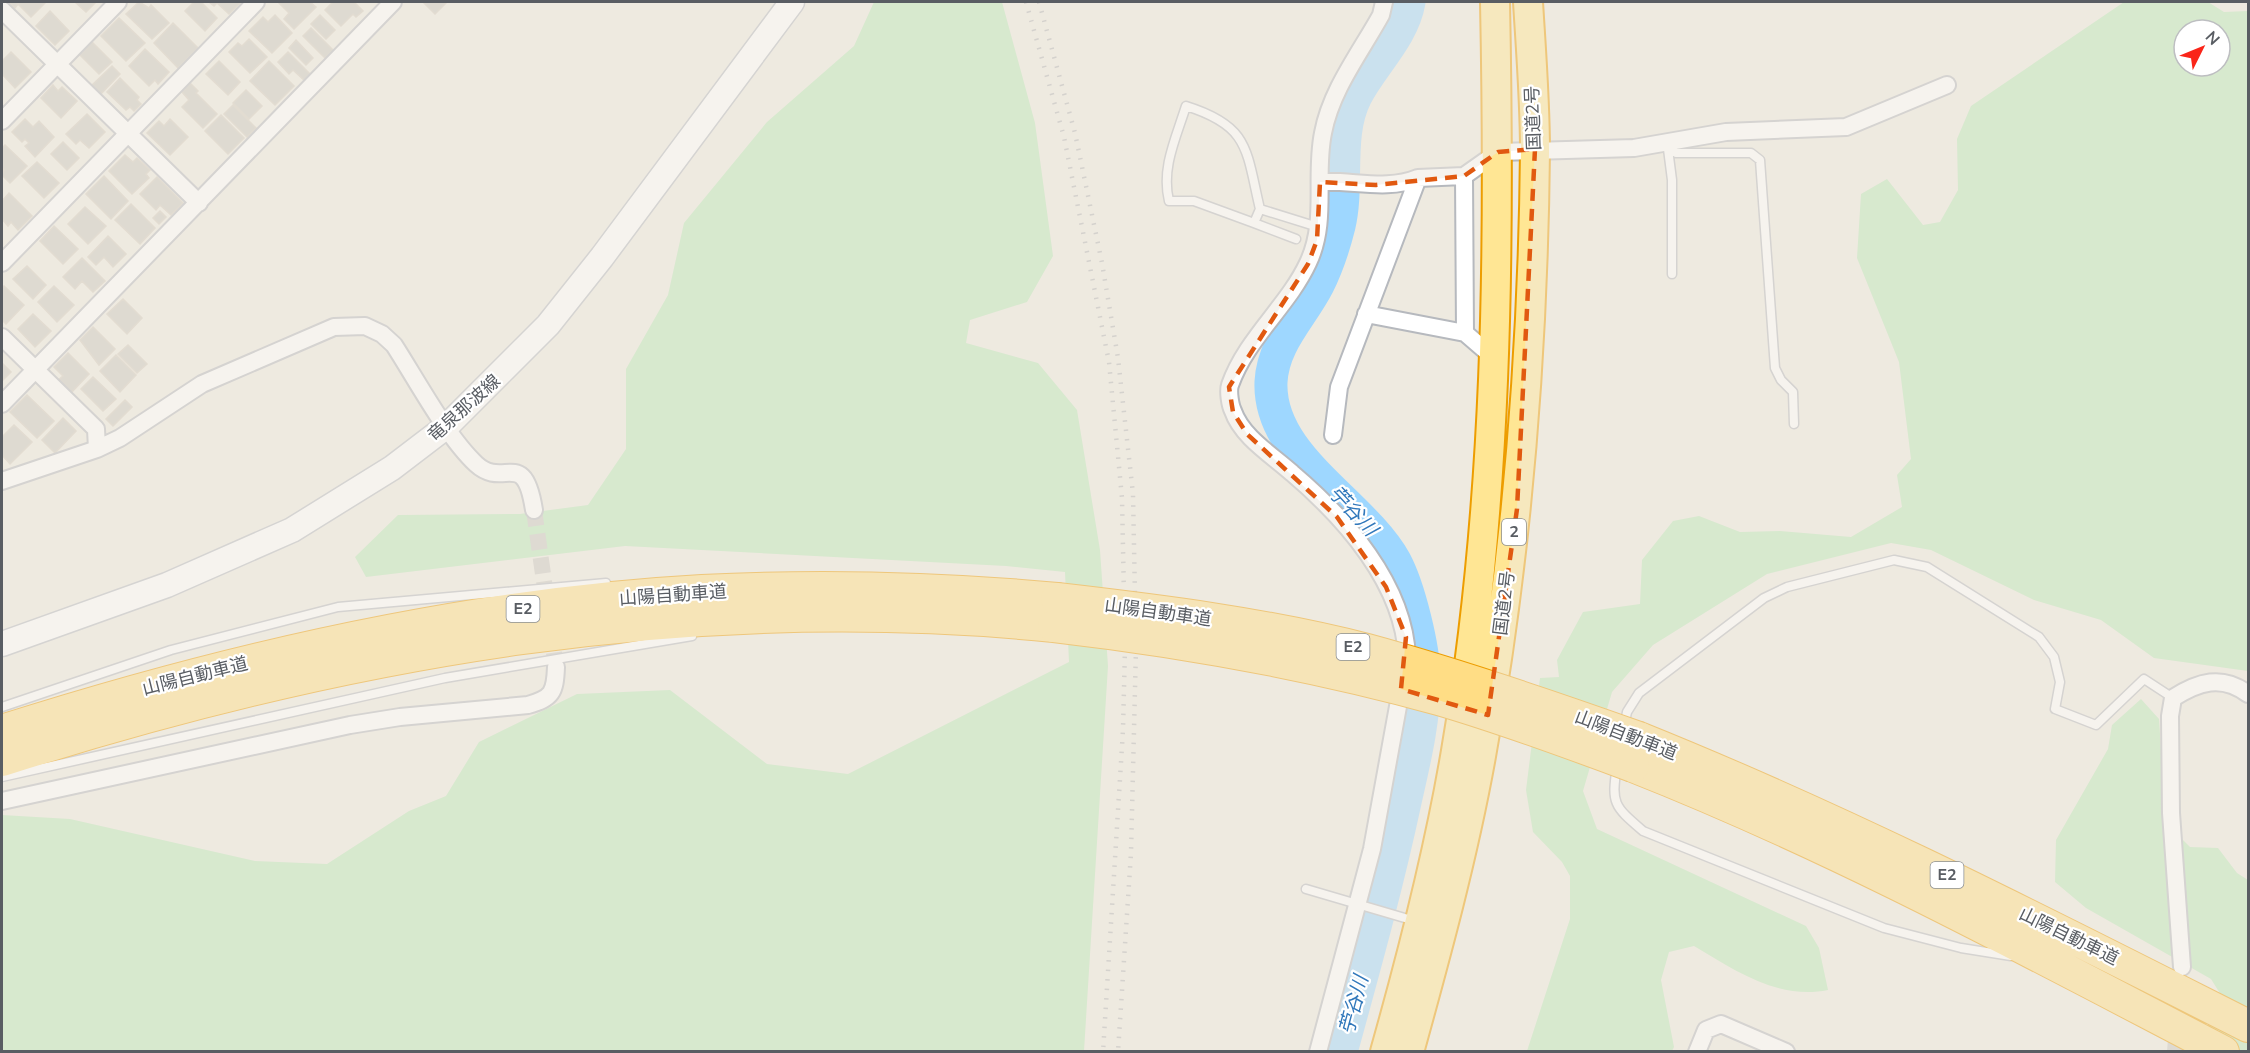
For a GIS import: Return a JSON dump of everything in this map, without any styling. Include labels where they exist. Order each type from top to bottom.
[{"type":"highway","name":"国道2号","points":[[1385,1052],[1406,918],[1456,751],[1474,620],[1494,358],[1499,236],[1495,2]]},
{"type":"highway","name":"国道2号","points":[[1409,1052],[1460,856],[1496,668],[1517,509],[1529,327],[1535,149],[1528,2]]},
{"type":"highway","name":"山陽自動車道","points":[[2,731],[172,681],[292,652],[444,621],[598,600],[700,591],[784,588],[921,603],[1056,612],[1355,677],[1440,700],[1538,731],[1636,752],[1792,803],[1930,867],[2248,1026]]},
{"type":"highway","name":"山陽自動車道","points":[[2,760],[179,708],[385,660],[527,636],[698,618],[791,615],[921,603]]},
{"type":"highway","name":"山陽自動車道","points":[[1636,752],[1802,838],[2053,962],[2223,1052]]},
{"type":"main road","name":"竜泉那波線","points":[[2,644],[167,585],[292,530],[392,468],[447,426],[548,325],[602,257],[792,2]]},
{"type":"street","points":[[2,121],[117,2]]},
{"type":"street","points":[[2,262],[256,2]]},
{"type":"street","points":[[1318,1052],[1360,906],[1407,657],[1406,637],[1400,615],[1368,556],[1310,488],[1247,434],[1233,412],[1229,387],[1241,362],[1308,264],[1319,227],[1323,181],[1322,134],[1328,109],[1381,15],[1384,2]]},
{"type":"street","points":[[2,404],[199,203],[388,3]]},
{"type":"street","points":[[2,10],[199,203]]},
{"type":"street","points":[[1323,181],[1406,183],[1418,178],[1464,176],[1498,152],[1666,146],[1726,132],[1846,127],[1947,85]]},
{"type":"street","points":[[1464,176],[1465,333]]},
{"type":"street","points":[[1333,435],[1340,387],[1418,178]]},
{"type":"street","points":[[1366,314],[1465,333],[1494,358]]},
{"type":"street","points":[[2,481],[97,449],[120,438],[202,384],[334,327],[352,325],[365,326],[394,345],[458,443],[482,468],[488,472],[517,472],[526,478],[531,487],[534,510]]},
{"type":"street","points":[[2,337],[96,429],[97,449]]},
{"type":"street","points":[[2,801],[350,725],[400,717],[528,705],[546,700],[556,684],[556,667]]},
{"type":"street","points":[[2182,967],[2171,813],[2170,716],[2173,698],[2194,685],[2216,681],[2248,694]]},
{"type":"street","points":[[1697,1052],[1706,1030],[1721,1024],[1786,1052]]},
{"type":"lane","points":[[1254,223],[1260,209],[1245,145],[1214,115],[1186,106],[1167,166],[1165,184],[1169,201],[1194,201],[1296,239]]},
{"type":"lane","points":[[1666,146],[1672,180],[1672,274]]},
{"type":"lane","points":[[1666,146],[1676,153],[1751,153],[1760,159],[1775,368],[1780,380],[1793,392],[1794,424]]},
{"type":"lane","points":[[1260,209],[1319,227]]},
{"type":"lane","points":[[2053,962],[1961,948],[1884,928],[1643,831],[1623,814],[1612,794],[1627,712],[1639,693],[1764,598],[1787,587],[1894,560],[1927,567],[2039,637],[2054,657],[2060,682],[2055,709],[2096,725],[2144,679],[2173,698]]},
{"type":"lane","points":[[786,578],[921,603]]},
{"type":"lane","points":[[2,707],[171,650],[338,607],[611,583]]},
{"type":"lane","points":[[801,626],[921,603]]},
{"type":"lane","points":[[2,777],[445,678],[567,655],[707,635]]},
{"type":"lane","points":[[1306,889],[1406,918]]},
{"type":"highlighted area","points":[[1535,149],[1517,509],[1488,715],[1401,689],[1406,637],[1386,587],[1337,517],[1247,434],[1233,412],[1229,387],[1308,264],[1317,240],[1320,182],[1376,185],[1464,176],[1498,152]]},
{"type":"green space","points":[[874,2],[1002,2],[1035,123],[1053,256],[1027,302],[970,320],[966,343],[1038,363],[1077,410],[1100,550],[1108,666],[1084,1051],[2,1051],[2,815],[70,819],[255,861],[327,864],[409,811],[446,796],[479,742],[577,694],[670,690],[767,764],[848,774],[1069,662],[1065,572],[1006,566],[625,546],[366,577],[355,557],[398,515],[520,514],[588,505],[626,449],[626,369],[668,295],[684,223],[767,122],[854,46]]},
{"type":"green space","points":[[2124,2],[2208,2],[2224,12],[2248,11],[2248,671],[2154,658],[2101,620],[2034,600],[1931,550],[1891,543],[1767,574],[1653,645],[1612,692],[1583,791],[1597,829],[1806,926],[1819,948],[1828,990],[1792,991],[1775,987],[1742,974],[1694,946],[1669,952],[1661,980],[1674,1047],[1672,1051],[1527,1051],[1570,919],[1570,876],[1562,862],[1533,832],[1526,790],[1540,678],[1559,677],[1557,660],[1583,612],[1640,604],[1642,560],[1673,521],[1699,516],[1740,532],[1780,531],[1851,537],[1902,507],[1897,475],[1911,459],[1899,362],[1857,258],[1861,194],[1887,179],[1923,225],[1940,222],[1958,190],[1957,139],[1971,106]]},
{"type":"green space","points":[[2141,699],[2159,719],[2166,823],[2190,847],[2218,848],[2237,873],[2248,880],[2248,1051],[2199,1051],[2221,995],[2211,979],[2086,908],[2055,882],[2056,840],[2108,749],[2112,725]]},
{"type":"building","points":[[8,2],[45,3],[31,17],[18,4],[15,8]]},
{"type":"building","points":[[75,2],[96,2],[86,12]]},
{"type":"building","points":[[139,2],[149,8],[151,5],[169,23],[152,39],[126,14]]},
{"type":"building","points":[[194,2],[201,2],[217,18],[205,31],[185,11]]},
{"type":"building","points":[[209,2],[241,2],[229,14],[217,3],[214,6]]},
{"type":"building","points":[[278,2],[310,2],[316,7],[294,29],[284,19],[289,13]]},
{"type":"building","points":[[333,2],[354,2],[363,11],[356,17],[353,14],[341,26],[325,10]]},
{"type":"building","points":[[423,2],[444,2],[446,3],[435,14]]},
{"type":"building","points":[[50,11],[69,31],[55,45],[36,26]]},
{"type":"building","points":[[275,15],[292,33],[272,53],[249,31],[263,17],[268,22]]},
{"type":"building","points":[[320,15],[335,30],[326,39],[311,24]]},
{"type":"building","points":[[119,18],[145,43],[126,61],[101,36]]},
{"type":"building","points":[[173,23],[198,48],[178,68],[154,43]]},
{"type":"building","points":[[311,28],[333,50],[325,58],[303,36]]},
{"type":"building","points":[[249,39],[267,57],[250,73],[229,52],[238,43],[242,46]]},
{"type":"building","points":[[296,40],[313,58],[306,65],[289,48]]},
{"type":"building","points":[[92,42],[112,62],[99,74],[80,55]]},
{"type":"building","points":[[145,49],[169,72],[158,84],[155,80],[149,86],[129,66]]},
{"type":"building","points":[[11,52],[31,72],[15,88],[2,74],[2,61]]},
{"type":"building","points":[[288,52],[312,76],[306,82],[293,70],[289,74],[278,62]]},
{"type":"building","points":[[219,61],[240,82],[228,95],[206,74]]},
{"type":"building","points":[[269,61],[294,86],[275,105],[250,81]]},
{"type":"building","points":[[112,66],[120,74],[100,95],[91,86]]},
{"type":"building","points":[[120,78],[139,97],[137,100],[141,104],[134,111],[130,107],[126,110],[107,92]]},
{"type":"building","points":[[190,83],[198,91],[196,93],[217,114],[203,128],[182,107],[189,100],[182,92]]},
{"type":"building","points":[[53,85],[58,91],[62,87],[77,101],[61,118],[41,98]]},
{"type":"building","points":[[246,90],[262,106],[249,119],[233,103]]},
{"type":"building","points":[[233,105],[256,128],[247,137],[224,114]]},
{"type":"building","points":[[87,114],[105,132],[89,148],[80,140],[76,144],[66,134]]},
{"type":"building","points":[[221,115],[244,138],[228,154],[205,131]]},
{"type":"building","points":[[25,119],[33,127],[39,121],[54,137],[35,157],[25,146],[29,143],[25,139],[22,142],[12,132]]},
{"type":"building","points":[[170,119],[188,137],[170,155],[147,133],[159,121],[164,126]]},
{"type":"building","points":[[63,142],[79,158],[67,170],[51,154]]},
{"type":"building","points":[[5,145],[27,166],[10,183],[2,175],[4,170],[2,148]]},
{"type":"building","points":[[125,155],[133,162],[137,158],[150,170],[146,174],[149,178],[132,194],[109,171]]},
{"type":"building","points":[[37,162],[59,183],[44,198],[22,176]]},
{"type":"building","points":[[104,176],[128,201],[111,219],[86,194]]},
{"type":"building","points":[[157,177],[183,203],[171,215],[160,205],[156,210],[140,194]]},
{"type":"building","points":[[9,193],[32,216],[18,230],[11,222],[8,226],[2,219],[2,201]]},
{"type":"building","points":[[131,204],[155,228],[140,244],[115,220]]},
{"type":"building","points":[[85,207],[106,226],[88,244],[68,224]]},
{"type":"building","points":[[160,211],[166,217],[159,224],[153,218]]},
{"type":"building","points":[[54,226],[78,249],[63,264],[40,241]]},
{"type":"building","points":[[108,236],[126,254],[113,267],[104,257],[96,265],[88,257]]},
{"type":"building","points":[[82,258],[105,281],[93,292],[82,281],[75,289],[63,277]]},
{"type":"building","points":[[27,266],[46,285],[33,299],[13,279]]},
{"type":"building","points":[[4,286],[24,305],[6,324],[2,320],[2,288]]},
{"type":"building","points":[[54,286],[74,305],[57,322],[38,302]]},
{"type":"building","points":[[123,299],[142,318],[127,334],[107,314]]},
{"type":"building","points":[[33,314],[51,331],[35,347],[18,329]]},
{"type":"building","points":[[93,327],[115,349],[99,365],[80,340]]},
{"type":"building","points":[[128,345],[147,364],[137,373],[118,354]]},
{"type":"building","points":[[68,353],[89,374],[71,393],[58,380],[63,376],[54,367]]},
{"type":"building","points":[[116,355],[136,375],[120,392],[100,371]]},
{"type":"building","points":[[2,365],[11,372],[2,381]]},
{"type":"building","points":[[93,377],[116,399],[103,411],[81,389]]},
{"type":"building","points":[[27,395],[54,421],[37,438],[10,412]]},
{"type":"building","points":[[125,400],[132,407],[113,426],[106,419]]},
{"type":"building","points":[[63,418],[76,431],[55,453],[42,440]]},
{"type":"building","points":[[14,425],[32,442],[10,464],[2,455],[2,437]]},
{"type":"waterway","name":"苧谷川","points":[[1341,1052],[1383,896],[1412,771],[1423,708],[1423,665],[1419,634],[1395,561],[1380,539],[1319,477],[1284,433],[1274,409],[1271,382],[1273,368],[1282,343],[1318,285],[1335,241],[1342,210],[1344,143],[1350,111],[1363,84],[1394,39],[1406,15],[1409,2]]},
{"type":"tunnel","points":[[534,510],[556,667]]},
{"type":"tunnel","points":[[2175,1052],[2180,987]]},
{"type":"railway","points":[[1026,2],[1064,137],[1109,362],[1122,498],[1125,648],[1123,730],[1103,1052]]},
{"type":"railway","points":[[1039,2],[1075,133],[1102,263],[1118,358],[1133,494],[1136,648],[1131,853],[1118,1052]]}]
